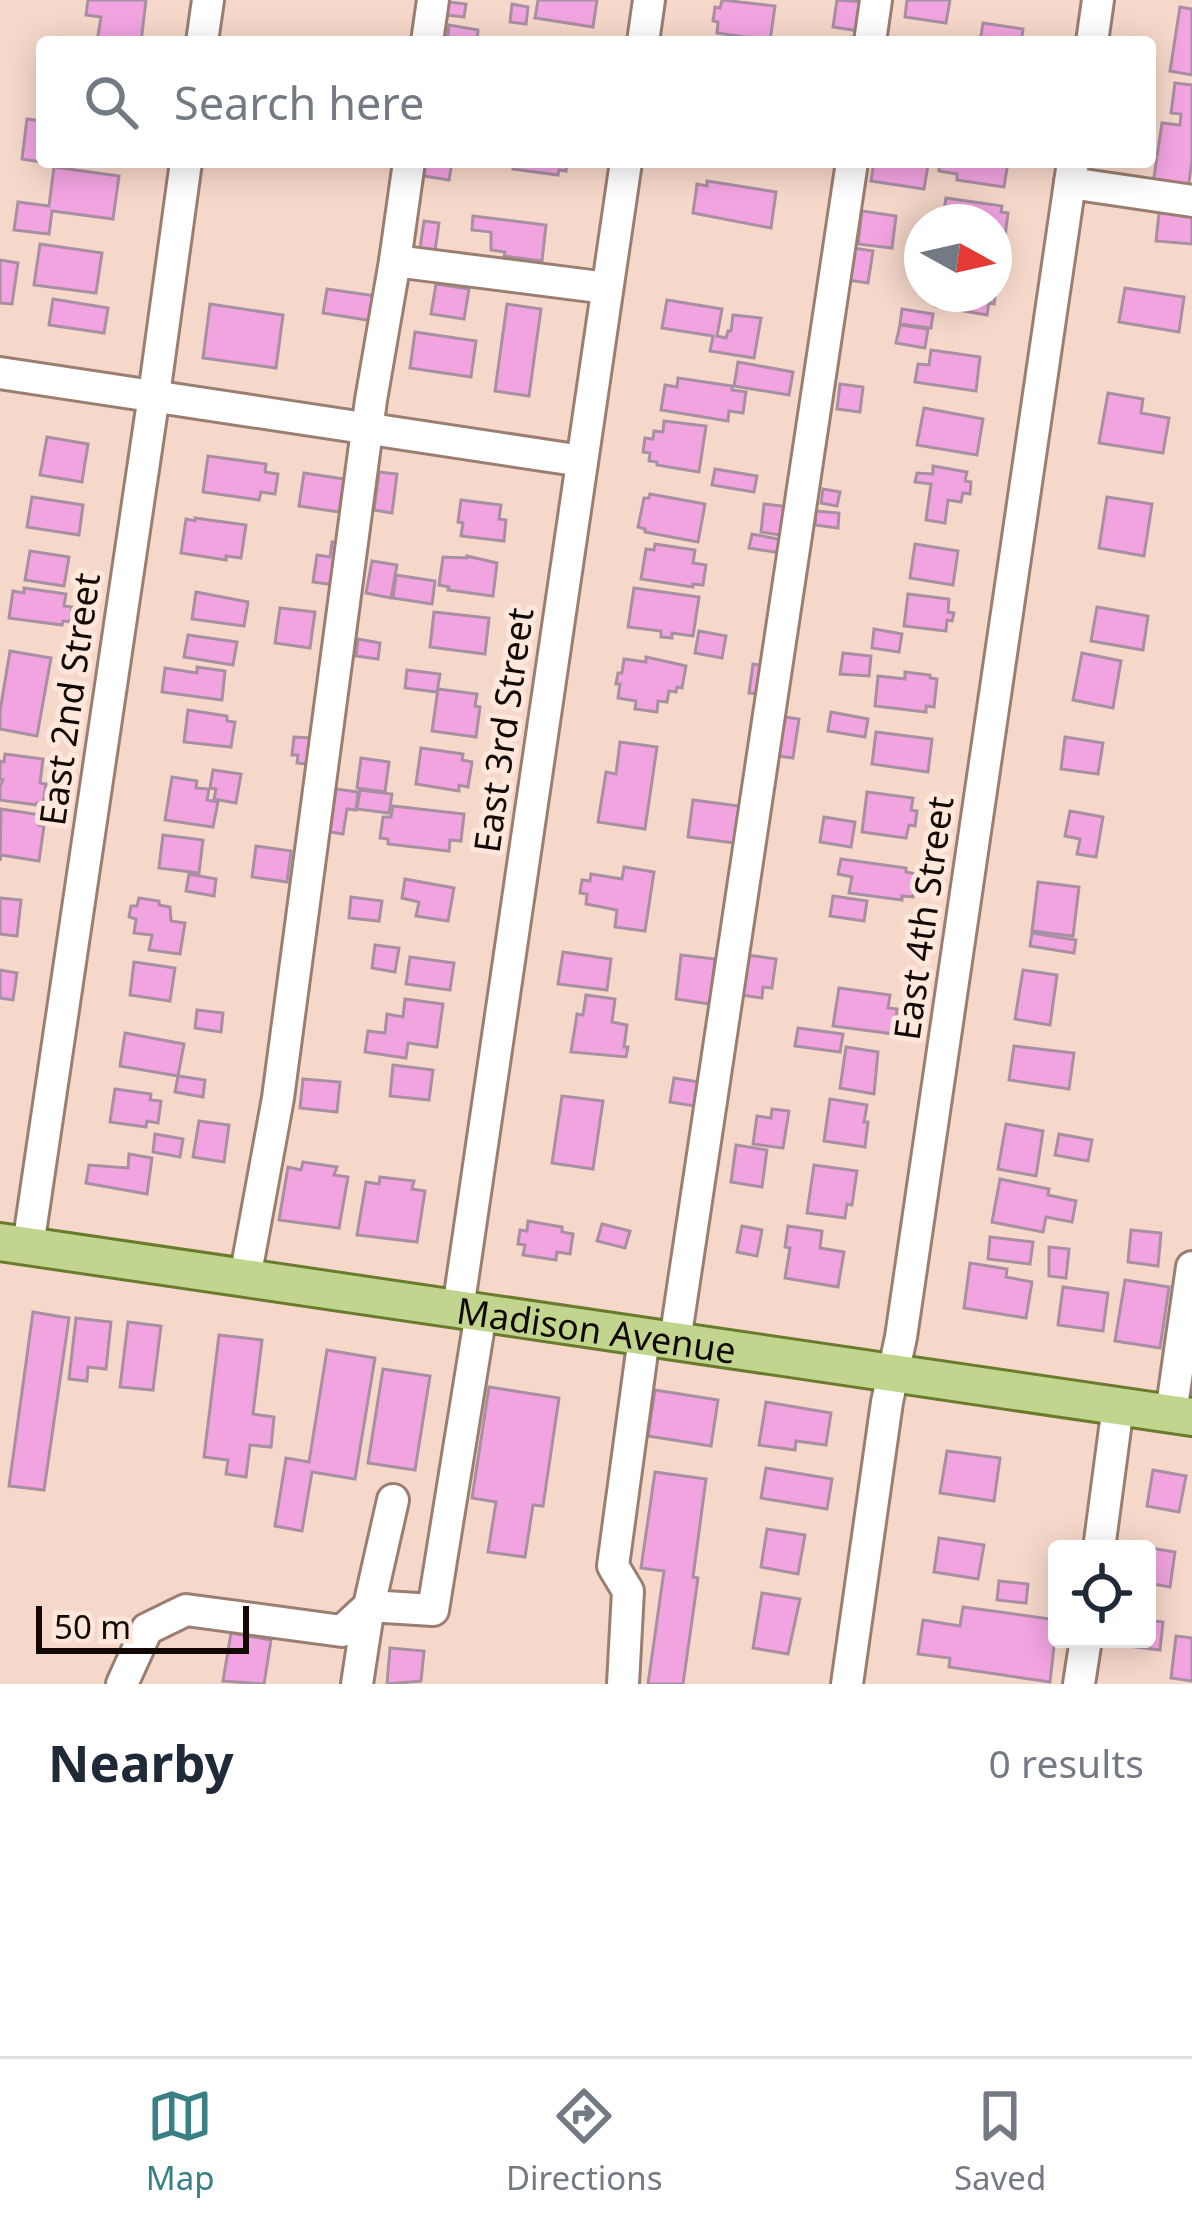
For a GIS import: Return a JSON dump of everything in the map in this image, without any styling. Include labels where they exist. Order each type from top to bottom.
[{"type":"main road","name":"Madison Avenue","points":[[14,1244],[1181,1416]]},
{"type":"street","points":[[203,36],[208,0]]},
{"type":"street","points":[[428,36],[434,0]]},
{"type":"street","points":[[644,36],[650,0]]},
{"type":"street","points":[[871,36],[876,0]]},
{"type":"street","points":[[1093,36],[1098,0]]},
{"type":"street","name":"East 2nd Street","points":[[14,1244],[154,395],[185,168]]},
{"type":"street","points":[[245,1278],[278,1098],[368,428],[408,168]]},
{"type":"street","name":"East 3rd Street","points":[[369,1606],[434,1610],[582,461],[625,168]]},
{"type":"street","points":[[623,1684],[628,1591],[613,1567],[660,1339],[851,168]]},
{"type":"street","points":[[1072,173],[1192,201]]},
{"type":"street","name":"East 4th Street","points":[[847,1684],[1072,173]]},
{"type":"street","points":[[395,261],[607,288]]},
{"type":"street","points":[[0,373],[582,461]]},
{"type":"street","points":[[1181,1416],[1192,1267]]},
{"type":"street","points":[[1100,1540],[1118,1406]]},
{"type":"street","points":[[357,1684],[393,1500]]},
{"type":"street","points":[[122,1684],[147,1629],[186,1610],[343,1631],[369,1606]]},
{"type":"street","points":[[1079,1684],[1085,1648]]},
{"type":"building","points":[[88,0],[146,0],[142,36],[98,36],[101,17],[86,15]]},
{"type":"building","points":[[538,0],[597,0],[593,27],[535,18]]},
{"type":"building","points":[[722,0],[775,6],[771,36],[717,33],[718,22],[713,21],[715,7],[720,8]]},
{"type":"building","points":[[837,0],[864,2],[859,31],[833,27]]},
{"type":"building","points":[[907,0],[950,0],[946,23],[905,17]]},
{"type":"building","points":[[448,2],[466,4],[464,17],[446,15]]},
{"type":"building","points":[[512,4],[528,7],[526,24],[510,22]]},
{"type":"building","points":[[1180,7],[1192,9],[1192,75],[1170,71]]},
{"type":"building","points":[[983,23],[1023,29],[1022,36],[981,36]]},
{"type":"building","points":[[449,25],[478,30],[478,36],[448,36]]},
{"type":"building","points":[[1175,83],[1192,85],[1188,189],[1153,184],[1162,123],[1180,125],[1181,114],[1171,113]]},
{"type":"building","points":[[27,119],[36,120],[36,161],[22,159]]},
{"type":"building","points":[[54,168],[119,176],[113,219],[52,211],[49,234],[14,230],[18,202],[49,206]]},
{"type":"building","points":[[425,168],[451,168],[449,180],[424,176]]},
{"type":"building","points":[[513,168],[566,168],[558,175]]},
{"type":"building","points":[[873,168],[928,168],[924,189],[871,181]]},
{"type":"building","points":[[1007,168],[1004,187],[957,180],[957,174],[939,171]]},
{"type":"building","points":[[707,181],[776,192],[771,228],[693,213],[697,184],[707,186]]},
{"type":"building","points":[[946,198],[988,204],[945,204]]},
{"type":"building","points":[[862,211],[896,216],[892,248],[858,244]]},
{"type":"building","points":[[1159,213],[1192,215],[1192,244],[1156,241]]},
{"type":"building","points":[[473,216],[546,225],[542,261],[491,250],[491,232],[472,230]]},
{"type":"building","points":[[424,221],[439,223],[435,251],[420,248]]},
{"type":"building","points":[[40,244],[102,253],[96,293],[34,285]]},
{"type":"building","points":[[853,248],[873,251],[868,283],[848,280]]},
{"type":"building","points":[[0,260],[18,263],[12,304],[0,303]]},
{"type":"building","points":[[436,284],[469,289],[464,319],[431,314]]},
{"type":"building","points":[[1125,288],[1184,297],[1179,332],[1119,322]]},
{"type":"building","points":[[327,289],[376,296],[373,321],[323,313]]},
{"type":"building","points":[[53,299],[108,308],[104,333],[49,325]]},
{"type":"building","points":[[667,300],[722,309],[717,336],[726,338],[733,315],[761,318],[754,358],[710,351],[713,336],[662,328]]},
{"type":"building","points":[[210,304],[283,315],[276,368],[203,358]]},
{"type":"building","points":[[507,304],[541,309],[529,396],[495,391]]},
{"type":"building","points":[[902,309],[933,314],[931,328],[900,324]]},
{"type":"building","points":[[900,325],[928,329],[925,348],[896,343]]},
{"type":"building","points":[[415,332],[476,341],[471,377],[410,368]]},
{"type":"building","points":[[931,350],[980,357],[976,391],[915,382],[918,364],[929,365]]},
{"type":"building","points":[[738,362],[793,372],[789,395],[734,386]]},
{"type":"building","points":[[678,378],[746,392],[743,413],[729,411],[728,421],[661,410],[665,385],[677,387]]},
{"type":"building","points":[[840,384],[863,387],[860,412],[837,409]]},
{"type":"building","points":[[1108,393],[1143,399],[1141,413],[1169,418],[1163,453],[1099,443]]},
{"type":"building","points":[[924,408],[983,419],[977,455],[917,445]]},
{"type":"building","points":[[664,421],[706,426],[699,472],[649,461],[650,453],[643,452],[645,438],[653,439],[654,431],[663,432]]},
{"type":"building","points":[[47,437],[88,444],[82,482],[40,475]]},
{"type":"building","points":[[208,456],[266,464],[265,472],[278,474],[275,494],[261,492],[259,500],[203,492]]},
{"type":"building","points":[[933,466],[967,472],[965,481],[971,482],[970,494],[963,493],[961,502],[948,500],[945,523],[926,520],[931,484],[915,482],[917,473],[933,474]]},
{"type":"building","points":[[715,469],[757,476],[754,492],[712,485]]},
{"type":"building","points":[[379,472],[397,474],[392,513],[374,510]]},
{"type":"building","points":[[304,473],[344,479],[339,512],[299,506]]},
{"type":"building","points":[[823,489],[840,492],[837,506],[821,503]]},
{"type":"building","points":[[650,494],[705,504],[698,542],[638,527],[644,498]]},
{"type":"building","points":[[32,497],[83,505],[79,535],[27,527]]},
{"type":"building","points":[[1107,497],[1152,504],[1144,556],[1099,548]]},
{"type":"building","points":[[461,500],[501,505],[499,519],[506,520],[504,541],[461,536]]},
{"type":"building","points":[[764,504],[791,507],[787,536],[761,532]]},
{"type":"building","points":[[816,511],[839,513],[838,528],[815,525]]},
{"type":"building","points":[[186,519],[246,525],[241,558],[181,553]]},
{"type":"building","points":[[752,534],[783,540],[780,553],[749,548]]},
{"type":"building","points":[[332,542],[341,543],[335,585],[313,582],[317,555],[330,557]]},
{"type":"building","points":[[655,544],[695,550],[693,563],[706,565],[703,585],[641,579],[646,549],[654,550]]},
{"type":"building","points":[[915,544],[958,551],[953,585],[910,578]]},
{"type":"building","points":[[30,551],[69,557],[64,586],[25,580]]},
{"type":"building","points":[[467,556],[497,563],[493,596],[439,585],[443,557]]},
{"type":"building","points":[[372,561],[397,565],[391,598],[366,593]]},
{"type":"building","points":[[396,575],[435,581],[432,604],[393,598]]},
{"type":"building","points":[[24,588],[66,594],[64,606],[72,607],[70,622],[9,618],[13,591],[24,593]]},
{"type":"building","points":[[634,588],[699,597],[693,636],[672,633],[672,638],[661,637],[661,631],[628,627]]},
{"type":"building","points":[[196,592],[248,602],[244,626],[192,619]]},
{"type":"building","points":[[908,594],[949,599],[948,612],[954,613],[946,631],[904,626]]},
{"type":"building","points":[[1097,607],[1148,616],[1143,650],[1091,641]]},
{"type":"building","points":[[280,608],[315,612],[310,648],[275,643]]},
{"type":"building","points":[[434,612],[489,618],[485,654],[430,647]]},
{"type":"building","points":[[874,629],[902,634],[899,652],[872,648]]},
{"type":"building","points":[[699,631],[726,636],[722,658],[695,653]]},
{"type":"building","points":[[188,635],[237,642],[233,665],[184,657]]},
{"type":"building","points":[[358,639],[380,643],[378,659],[356,656]]},
{"type":"building","points":[[10,651],[51,658],[37,736],[0,729]]},
{"type":"building","points":[[843,653],[871,656],[869,676],[840,674]]},
{"type":"building","points":[[1082,653],[1121,661],[1113,708],[1073,700]]},
{"type":"building","points":[[646,657],[686,666],[682,688],[669,691],[667,702],[658,701],[657,712],[635,709],[636,701],[618,698],[620,684],[616,684],[624,659],[646,662]]},
{"type":"building","points":[[753,664],[770,667],[766,695],[749,693]]},
{"type":"building","points":[[197,667],[225,671],[222,700],[162,692],[165,668],[197,673]]},
{"type":"building","points":[[407,670],[440,674],[437,692],[405,688]]},
{"type":"building","points":[[905,672],[937,679],[934,707],[926,706],[926,712],[875,706],[878,676],[905,679]]},
{"type":"building","points":[[438,689],[477,694],[476,737],[432,731]]},
{"type":"building","points":[[188,710],[227,716],[227,721],[235,722],[231,747],[184,742]]},
{"type":"building","points":[[831,712],[868,719],[865,737],[828,731]]},
{"type":"building","points":[[777,716],[799,719],[793,758],[771,755]]},
{"type":"building","points":[[876,732],[932,739],[928,772],[872,764]]},
{"type":"building","points":[[294,737],[310,738],[307,764],[297,763],[298,755],[292,755]]},
{"type":"building","points":[[1065,737],[1103,743],[1098,774],[1061,769]]},
{"type":"building","points":[[620,742],[657,747],[645,829],[598,822],[606,772],[616,774]]},
{"type":"building","points":[[421,748],[463,754],[462,760],[472,762],[468,787],[459,785],[459,791],[416,784]]},
{"type":"building","points":[[5,754],[43,759],[43,803],[0,800],[0,761],[4,762]]},
{"type":"building","points":[[361,758],[389,762],[385,792],[357,788]]},
{"type":"building","points":[[213,770],[241,774],[236,803],[214,799],[216,789],[210,788]]},
{"type":"building","points":[[172,777],[197,781],[196,788],[209,789],[207,800],[218,802],[213,827],[165,820]]},
{"type":"building","points":[[336,789],[358,792],[356,810],[347,809],[343,834],[330,832]]},
{"type":"building","points":[[360,790],[392,794],[389,813],[357,809]]},
{"type":"building","points":[[867,792],[913,798],[915,826],[909,825],[906,838],[862,832]]},
{"type":"building","points":[[693,800],[739,806],[735,843],[688,837]]},
{"type":"building","points":[[393,806],[464,814],[461,841],[450,840],[449,851],[388,844],[388,839],[380,838],[383,817],[391,817]]},
{"type":"building","points":[[1,809],[41,815],[39,861],[1,855],[0,861]]},
{"type":"building","points":[[1070,811],[1103,817],[1096,857],[1077,854],[1080,839],[1065,836]]},
{"type":"building","points":[[824,817],[855,822],[851,847],[820,842]]},
{"type":"building","points":[[163,835],[203,840],[199,873],[159,868]]},
{"type":"building","points":[[256,846],[291,851],[287,882],[252,877]]},
{"type":"building","points":[[841,859],[906,868],[916,874],[913,897],[902,896],[902,900],[849,893],[852,877],[838,874]]},
{"type":"building","points":[[624,867],[654,872],[645,931],[615,927],[617,910],[586,904],[587,894],[580,893],[582,880],[590,881],[591,874],[622,879]]},
{"type":"building","points":[[189,874],[216,879],[214,896],[186,891]]},
{"type":"building","points":[[405,879],[454,888],[448,921],[416,916],[419,902],[402,898]]},
{"type":"building","points":[[1038,882],[1079,887],[1073,936],[1032,931]]},
{"type":"building","points":[[833,896],[867,901],[864,921],[830,916]]},
{"type":"building","points":[[351,897],[382,901],[379,921],[349,918]]},
{"type":"building","points":[[0,898],[21,900],[17,936],[0,934]]},
{"type":"building","points":[[139,898],[159,901],[170,907],[171,921],[185,923],[180,954],[149,950],[152,935],[134,933],[136,919],[129,917]]},
{"type":"building","points":[[1032,933],[1076,940],[1074,953],[1030,946]]},
{"type":"building","points":[[375,945],[399,948],[395,972],[372,968]]},
{"type":"building","points":[[563,952],[611,959],[607,990],[558,984]]},
{"type":"building","points":[[681,955],[715,959],[710,1004],[676,999]]},
{"type":"building","points":[[747,955],[776,959],[772,988],[763,987],[762,998],[741,995]]},
{"type":"building","points":[[410,957],[454,963],[450,990],[406,984]]},
{"type":"building","points":[[134,962],[175,968],[170,1001],[130,995]]},
{"type":"building","points":[[0,970],[17,973],[13,1000],[0,998]]},
{"type":"building","points":[[1023,970],[1057,975],[1050,1025],[1015,1019]]},
{"type":"building","points":[[839,988],[890,995],[888,1008],[897,1009],[894,1034],[833,1026]]},
{"type":"building","points":[[586,995],[615,999],[612,1022],[627,1025],[626,1057],[571,1052],[577,1014],[583,1015]]},
{"type":"building","points":[[405,999],[443,1004],[437,1047],[408,1043],[406,1058],[365,1052],[368,1031],[385,1033],[387,1014],[403,1017]]},
{"type":"building","points":[[197,1010],[223,1013],[221,1032],[195,1028]]},
{"type":"building","points":[[798,1028],[843,1034],[840,1052],[795,1046]]},
{"type":"building","points":[[125,1033],[184,1044],[178,1076],[120,1066]]},
{"type":"building","points":[[1014,1046],[1074,1053],[1069,1089],[1009,1080]]},
{"type":"building","points":[[846,1047],[878,1052],[874,1094],[840,1088]]},
{"type":"building","points":[[393,1065],[433,1070],[429,1100],[390,1096]]},
{"type":"building","points":[[178,1076],[205,1080],[203,1097],[175,1092]]},
{"type":"building","points":[[674,1078],[705,1083],[701,1107],[670,1102]]},
{"type":"building","points":[[303,1079],[340,1082],[337,1112],[300,1108]]},
{"type":"building","points":[[115,1089],[151,1094],[150,1100],[161,1101],[158,1123],[147,1121],[146,1127],[110,1122]]},
{"type":"building","points":[[562,1096],[603,1101],[593,1169],[552,1163]]},
{"type":"building","points":[[830,1099],[867,1105],[865,1147],[824,1141]]},
{"type":"building","points":[[772,1109],[789,1111],[783,1148],[753,1144],[757,1116],[771,1118]]},
{"type":"building","points":[[199,1121],[229,1125],[224,1162],[193,1157]]},
{"type":"building","points":[[1006,1124],[1043,1131],[1036,1176],[998,1169]]},
{"type":"building","points":[[155,1134],[183,1139],[180,1157],[153,1152]]},
{"type":"building","points":[[1059,1134],[1092,1140],[1088,1161],[1055,1155]]},
{"type":"building","points":[[736,1145],[767,1150],[762,1187],[731,1182]]},
{"type":"building","points":[[129,1154],[152,1158],[147,1194],[86,1183],[89,1165],[128,1168]]},
{"type":"building","points":[[303,1162],[337,1167],[334,1175],[348,1177],[339,1228],[279,1220],[288,1167],[301,1170]]},
{"type":"building","points":[[814,1165],[857,1171],[845,1218],[807,1213]]},
{"type":"building","points":[[380,1177],[414,1181],[412,1189],[425,1191],[417,1242],[357,1235],[366,1182],[379,1184]]},
{"type":"building","points":[[1000,1179],[1049,1189],[1048,1195],[1076,1201],[1072,1222],[1046,1217],[1043,1232],[992,1222]]},
{"type":"building","points":[[528,1221],[562,1227],[562,1232],[573,1234],[570,1254],[557,1252],[556,1260],[523,1255],[525,1245],[518,1244],[520,1230],[527,1231]]},
{"type":"building","points":[[602,1224],[630,1231],[625,1248],[597,1241]]},
{"type":"building","points":[[742,1226],[762,1230],[757,1256],[737,1252]]},
{"type":"building","points":[[788,1226],[822,1231],[820,1248],[844,1252],[838,1287],[785,1278]]},
{"type":"building","points":[[1131,1230],[1161,1233],[1158,1266],[1128,1262]]},
{"type":"building","points":[[990,1237],[1033,1242],[1030,1264],[988,1259]]},
{"type":"building","points":[[1049,1247],[1069,1249],[1066,1278],[1049,1276]]},
{"type":"building","points":[[970,1263],[1007,1269],[1006,1277],[1032,1282],[1026,1318],[964,1308]]},
{"type":"building","points":[[1125,1280],[1169,1287],[1160,1348],[1115,1341]]},
{"type":"building","points":[[1063,1287],[1108,1293],[1103,1331],[1058,1325]]},
{"type":"building","points":[[33,1312],[69,1318],[44,1490],[9,1486]]},
{"type":"building","points":[[76,1318],[111,1322],[106,1369],[88,1367],[87,1381],[69,1379]]},
{"type":"building","points":[[128,1322],[161,1326],[153,1390],[120,1387]]},
{"type":"building","points":[[219,1335],[262,1340],[253,1414],[274,1417],[271,1447],[250,1445],[246,1477],[226,1474],[228,1460],[204,1457]]},
{"type":"building","points":[[327,1350],[375,1358],[355,1479],[312,1472],[302,1531],[275,1526],[286,1458],[309,1462]]},
{"type":"building","points":[[383,1369],[430,1376],[415,1470],[368,1463]]},
{"type":"building","points":[[489,1387],[559,1398],[543,1506],[533,1505],[525,1557],[488,1552],[496,1502],[472,1498]]},
{"type":"building","points":[[655,1390],[718,1400],[711,1446],[648,1436]]},
{"type":"building","points":[[766,1402],[831,1413],[826,1445],[796,1441],[795,1450],[759,1445]]},
{"type":"building","points":[[947,1451],[1000,1458],[994,1501],[940,1493]]},
{"type":"building","points":[[766,1468],[832,1479],[827,1509],[761,1498]]},
{"type":"building","points":[[1153,1470],[1186,1476],[1179,1512],[1147,1506]]},
{"type":"building","points":[[655,1472],[706,1479],[683,1684],[648,1684],[664,1571],[641,1568]]},
{"type":"building","points":[[767,1529],[805,1535],[798,1574],[761,1567]]},
{"type":"building","points":[[939,1538],[984,1545],[978,1579],[934,1572]]},
{"type":"building","points":[[1156,1549],[1175,1552],[1170,1587],[1156,1585]]},
{"type":"building","points":[[999,1581],[1028,1584],[1026,1603],[997,1600]]},
{"type":"building","points":[[762,1593],[800,1599],[788,1654],[753,1648]]},
{"type":"building","points":[[963,1607],[1048,1619],[1048,1648],[1054,1648],[1050,1682],[949,1667],[950,1658],[918,1654],[923,1620],[960,1626]]},
{"type":"building","points":[[1156,1621],[1163,1622],[1160,1650],[1144,1648],[1156,1648]]},
{"type":"building","points":[[231,1633],[271,1640],[264,1684],[223,1681]]},
{"type":"building","points":[[1176,1636],[1192,1638],[1192,1681],[1171,1678]]},
{"type":"building","points":[[390,1648],[424,1651],[421,1681],[387,1684]]}]
